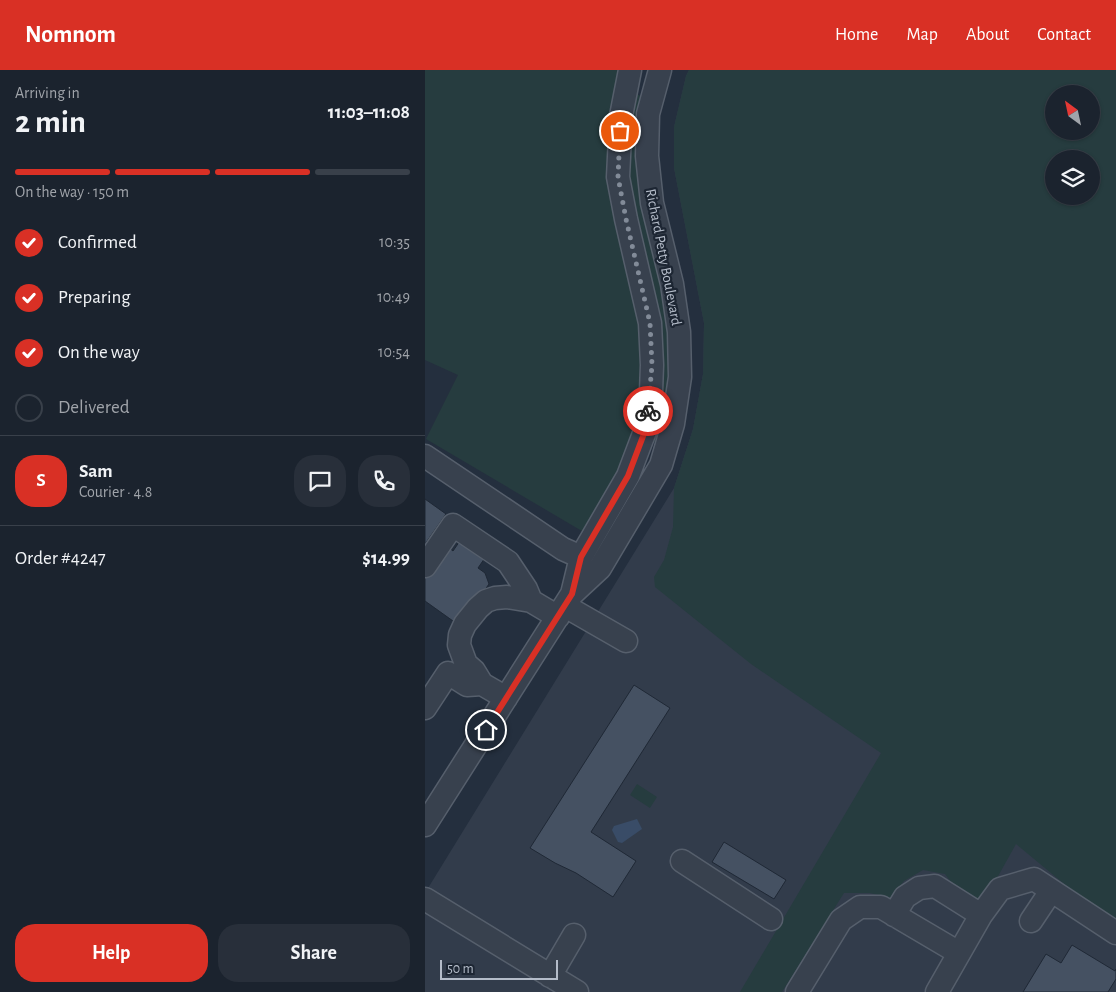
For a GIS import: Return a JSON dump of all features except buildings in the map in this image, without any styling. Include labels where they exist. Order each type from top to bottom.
[{"type":"street","name":"Richard Petty Boulevard","points":[[565,606],[581,557],[628,476],[645,431],[651,392],[650,323],[618,177],[621,116],[630,70]]},
{"type":"street","name":"Richard Petty Boulevard","points":[[425,825],[565,606],[600,568],[661,465],[673,424],[680,377],[679,332],[672,284],[652,203],[647,156],[648,114],[660,70]]},
{"type":"street","points":[[425,456],[563,549],[581,557]]},
{"type":"street","points":[[425,566],[453,525],[508,562],[526,589],[531,601]]},
{"type":"street","points":[[506,698],[481,684],[474,671],[466,664],[459,645],[460,636],[465,624],[486,601],[495,598],[507,598],[565,606],[626,642]]},
{"type":"street","points":[[426,705],[448,673],[467,685],[481,684]]},
{"type":"street","points":[[682,861],[771,919]]},
{"type":"street","points":[[937,992],[981,916],[1000,889],[1034,879],[1116,933]]},
{"type":"street","points":[[894,915],[905,897],[919,888],[935,886],[981,916]]},
{"type":"street","points":[[1031,921],[1051,891]]},
{"type":"street","points":[[425,899],[561,986],[575,935]]},
{"type":"street","points":[[797,992],[841,920],[860,907],[881,907],[959,953]]},
{"type":"shaded area","points":[[689,70],[1116,70],[1116,992],[425,992],[425,893],[674,488],[693,429],[703,374],[704,323],[674,168],[674,127]]},
{"type":"green space","points":[[425,70],[630,70],[621,115],[651,392],[592,537],[426,439],[458,375],[425,360]]},
{"type":"green space","points":[[689,70],[1116,70],[1116,922],[1068,891],[1069,888],[1016,844],[987,896],[977,899],[954,886],[945,874],[923,870],[904,881],[890,898],[870,893],[844,893],[782,992],[740,992],[881,753],[751,664],[655,587],[654,577],[664,560],[673,527],[674,488],[693,429],[703,374],[704,323],[674,168],[674,127]]},
{"type":"green space","points":[[635,95],[642,97],[637,145],[638,185],[667,310],[669,365],[666,413],[657,441],[652,443],[630,206],[628,152]]},
{"type":"green space","points":[[637,784],[657,797],[650,808],[630,795]]},
{"type":"water","points":[[637,819],[642,829],[622,843],[618,842],[612,830],[614,826]]},
{"type":"way so far","points":[[620,131],[618,177],[650,323],[652,365],[648,411]]},
{"type":"route","points":[[486,730],[572,594],[581,557],[628,476],[645,431],[648,411]]}]
